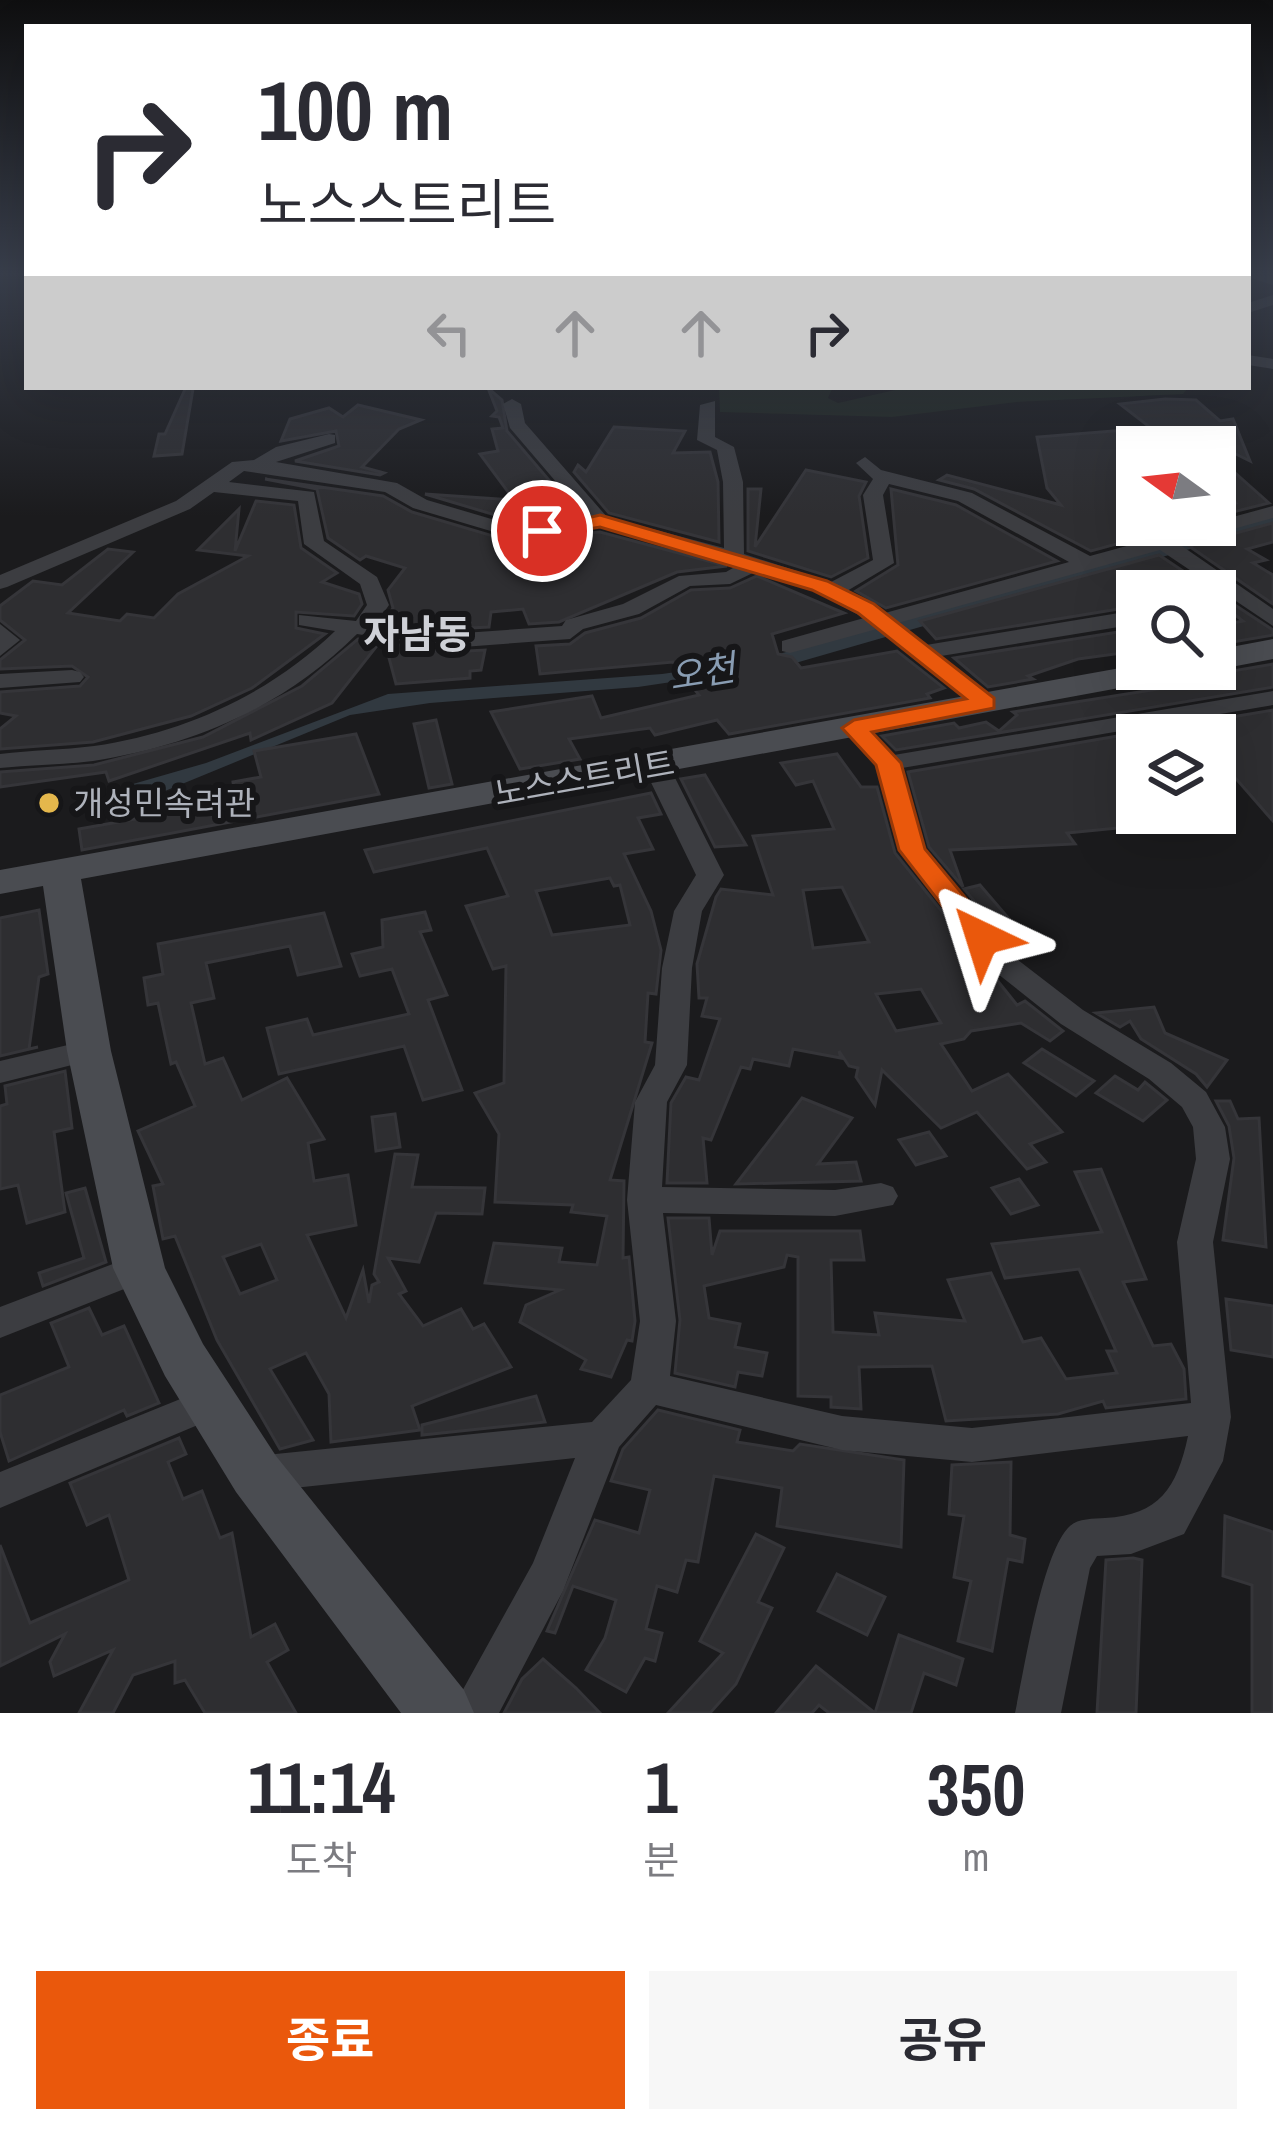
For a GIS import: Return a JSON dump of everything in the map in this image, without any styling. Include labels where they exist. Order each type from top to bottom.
[{"type":"main road","points":[[1236,656],[1273,650]]},
{"type":"main road","name":"노스스트리트","points":[[0,882],[1116,679]]},
{"type":"main road","points":[[60,870],[89,1051],[139,1268],[210,1403],[256,1474],[441,1713]]},
{"type":"street","points":[[512,404],[516,424],[600,521]]},
{"type":"street","points":[[307,620],[449,641],[570,632],[574,625],[631,609],[686,580],[730,578],[744,561],[725,447],[706,440],[709,405]]},
{"type":"street","points":[[258,465],[283,451],[329,439]]},
{"type":"street","points":[[865,463],[867,470],[884,476],[965,496],[1088,564]]},
{"type":"street","points":[[0,583],[213,486],[239,466],[258,465],[390,487],[421,504],[511,531],[600,521],[744,561],[831,591],[879,618],[986,703]]},
{"type":"street","points":[[831,591],[884,563],[874,495],[884,476]]},
{"type":"street","points":[[0,760],[98,753],[210,722],[317,665],[377,605],[370,581],[314,544],[307,496],[213,486]]},
{"type":"street","points":[[790,646],[879,618],[1172,547],[1273,512]]},
{"type":"street","points":[[1172,547],[1273,619]]},
{"type":"street","points":[[1236,600],[1273,596]]},
{"type":"street","points":[[920,653],[1116,620]]},
{"type":"street","points":[[0,631],[9,640],[0,649]]},
{"type":"street","points":[[0,680],[72,677]]},
{"type":"street","points":[[888,763],[1273,698]]},
{"type":"street","points":[[854,728],[888,763],[912,850],[1008,967],[1072,1017],[1160,1071],[1195,1100],[1210,1127],[1213,1159],[1195,1242],[1212,1417],[1203,1461],[1169,1521],[1131,1535],[1085,1538],[1070,1563],[1038,1713]]},
{"type":"street","points":[[473,1713],[503,1669],[571,1526],[610,1419],[649,1387],[658,1322],[644,1200],[651,1102],[671,1065],[688,911],[710,875],[656,766]]},
{"type":"street","points":[[0,1072],[89,1051]]},
{"type":"street","points":[[644,1200],[836,1203],[881,1196]]},
{"type":"street","points":[[0,1323],[139,1268]]},
{"type":"street","points":[[649,1387],[842,1433],[972,1445],[1212,1417]]},
{"type":"street","points":[[0,1490],[210,1403]]},
{"type":"street","points":[[256,1474],[601,1438]]},
{"type":"shaded area","points":[[719,390],[832,390],[828,398],[838,403],[895,390],[1186,390],[1183,394],[1017,402],[892,417],[720,412]]},
{"type":"water","points":[[1273,516],[1273,525],[1236,536],[1236,526]]},
{"type":"water","name":"오천","points":[[1166,546],[1200,546],[792,664],[638,687],[430,703],[350,715],[126,807],[119,788],[206,763],[388,694],[662,674],[754,661]]},
{"type":"building","points":[[185,390],[193,390],[182,454],[154,456],[159,434],[165,434]]},
{"type":"building","points":[[489,390],[502,400],[507,431],[577,513],[512,520],[425,494],[514,500],[480,454],[498,451],[492,429],[503,428],[499,417],[492,416],[497,411]]},
{"type":"building","points":[[1196,400],[1220,421],[1233,419],[1236,426],[1148,426],[1120,404]]},
{"type":"building","points":[[358,405],[421,420],[399,429],[362,467],[384,473],[380,475],[295,461],[339,446],[336,431],[281,441],[290,419],[329,408],[343,417]]},
{"type":"building","points":[[1236,426],[1250,461],[1236,454]]},
{"type":"building","points":[[614,427],[685,431],[673,453],[710,452],[718,482],[719,542],[609,513],[574,472],[578,465],[586,472]]},
{"type":"building","points":[[1116,431],[1116,544],[1091,551],[974,489],[939,480],[947,475],[1061,505],[1047,488],[1037,437]]},
{"type":"building","points":[[806,470],[866,482],[859,496],[868,558],[831,577],[748,551],[748,489],[761,489],[755,547]]},
{"type":"building","points":[[1236,474],[1269,503],[1236,511]]},
{"type":"building","points":[[265,479],[383,496],[412,512],[510,541],[600,532],[727,566],[677,572],[559,622],[529,624],[523,609],[491,612],[489,627],[449,629],[384,621],[393,608],[388,590],[405,568],[366,556],[360,560],[328,538],[317,489]]},
{"type":"building","points":[[891,489],[956,505],[1057,561],[886,608],[856,591],[898,565]]},
{"type":"building","points":[[256,501],[294,505],[301,548],[337,573],[322,582],[359,594],[362,604],[354,616],[296,612],[296,628],[325,634],[252,688],[191,716],[93,742],[0,749],[0,729],[16,716],[0,713],[0,692],[80,686],[88,677],[72,666],[0,669],[0,660],[25,640],[0,620],[0,606],[33,581],[62,585],[108,549],[133,552],[68,613],[120,621],[127,614],[154,618],[178,594],[248,556],[198,550],[239,509],[235,551]]},
{"type":"building","points":[[1273,523],[1273,542],[1247,549],[1266,560],[1253,563],[1273,575],[1273,604],[1236,578],[1236,570],[1224,570],[1189,546],[1236,546],[1236,533]]},
{"type":"building","points":[[1159,555],[1182,570],[1116,570],[1116,609],[936,639],[920,621]]},
{"type":"building","points":[[757,576],[844,613],[772,634],[778,654],[792,657],[801,668],[897,651],[944,688],[927,694],[930,698],[729,734],[717,720],[655,735],[650,728],[569,739],[580,759],[520,769],[491,712],[592,696],[601,718],[699,695],[673,662],[540,674],[536,646],[570,644],[585,633],[641,618],[691,590],[730,588]]},
{"type":"building","points":[[1236,606],[1273,630],[1273,635],[1236,641],[1236,622],[1243,621],[1236,616]]},
{"type":"building","points":[[1116,632],[1116,654],[1078,659],[1028,676],[1033,679],[988,687],[954,658]]},
{"type":"building","points":[[358,639],[380,642],[332,703],[251,740],[250,733],[109,781],[106,772],[0,787],[0,772],[94,765],[203,737],[302,686]]},
{"type":"building","points":[[385,643],[448,652],[485,650],[481,670],[470,671],[470,678],[396,684]]},
{"type":"building","points":[[1273,664],[1273,687],[896,750],[882,736],[954,723],[959,728],[986,722],[999,731],[1017,715],[1013,712],[1152,690],[1236,690],[1236,670]]},
{"type":"building","points":[[1273,710],[1273,821],[1236,779],[1236,716]]},
{"type":"building","points":[[436,720],[452,784],[429,788],[414,724]]},
{"type":"building","points":[[356,734],[379,794],[82,850],[79,829],[169,813],[166,800],[234,788],[233,782],[261,777],[254,751]]},
{"type":"building","points":[[1116,736],[1116,828],[1067,833],[1075,844],[950,850],[963,887],[929,847],[908,772]]},
{"type":"building","points":[[837,754],[861,787],[877,787],[895,853],[1017,1005],[1025,1001],[1063,1031],[1050,1041],[1021,1023],[971,1031],[964,1039],[941,1044],[972,1091],[1008,1074],[1062,1132],[1030,1144],[1046,1162],[1027,1169],[977,1112],[941,1128],[882,1070],[875,1105],[856,1077],[858,1068],[849,1066],[839,1051],[841,1058],[793,1049],[789,1066],[753,1059],[750,1069],[741,1067],[711,1140],[703,1138],[707,1183],[667,1183],[671,1103],[686,1077],[699,1080],[720,1019],[702,1016],[707,998],[699,998],[697,964],[716,897],[721,889],[773,895],[753,836],[834,829],[813,781],[796,785],[781,763]],"holes":[[[842,887],[869,942],[813,948],[803,890]],[[921,989],[941,1023],[896,1031],[876,994]]]},
{"type":"building","points":[[705,775],[746,845],[715,847],[681,779]]},
{"type":"building","points":[[651,793],[661,814],[638,818],[653,849],[624,854],[651,911],[661,950],[656,994],[648,993],[645,1042],[652,1043],[610,1180],[624,1181],[623,1258],[629,1257],[635,1321],[632,1341],[627,1340],[611,1377],[581,1369],[586,1360],[520,1322],[526,1305],[560,1290],[485,1283],[494,1243],[562,1248],[559,1262],[597,1265],[607,1216],[571,1212],[573,1205],[495,1202],[499,1134],[475,1093],[504,1083],[506,966],[493,969],[466,906],[508,896],[487,848],[374,872],[365,850]],"holes":[[[610,878],[614,886],[620,885],[630,925],[552,935],[536,891]]]},
{"type":"building","points":[[980,885],[1016,927],[999,931],[964,889]]},
{"type":"building","points":[[39,910],[48,974],[39,977],[29,1049],[38,1047],[0,1056],[0,918]]},
{"type":"building","points":[[425,912],[431,930],[420,932],[447,995],[428,1000],[462,1090],[423,1100],[404,1046],[279,1074],[267,1028],[307,1019],[313,1035],[409,1014],[392,969],[360,976],[352,954],[383,947],[382,920]]},
{"type":"building","points":[[324,913],[341,966],[298,975],[290,946],[206,963],[214,998],[191,1003],[205,1064],[223,1058],[242,1100],[287,1078],[324,1139],[308,1143],[314,1181],[348,1175],[356,1225],[307,1235],[346,1318],[363,1270],[369,1303],[372,1285],[379,1282],[374,1274],[395,1154],[418,1155],[412,1187],[485,1188],[482,1214],[436,1213],[419,1262],[388,1258],[406,1291],[399,1294],[423,1326],[461,1309],[473,1329],[484,1324],[511,1367],[412,1406],[420,1430],[331,1442],[329,1394],[306,1353],[270,1369],[313,1440],[280,1449],[217,1340],[175,1236],[163,1239],[153,1186],[163,1184],[138,1131],[195,1106],[176,1062],[171,1064],[158,1003],[148,1005],[144,978],[163,974],[158,944]],"holes":[[[261,1244],[277,1280],[240,1294],[223,1257]]]},
{"type":"building","points":[[1154,1007],[1165,1033],[1227,1060],[1207,1087],[1196,1074],[1141,1039],[1130,1021],[1120,1027],[1096,1013]]},
{"type":"building","points":[[1042,1049],[1094,1081],[1076,1096],[1024,1063]]},
{"type":"building","points":[[65,1071],[72,1128],[54,1132],[65,1212],[27,1223],[18,1185],[0,1189],[0,1106],[7,1104],[5,1086]]},
{"type":"building","points":[[1115,1076],[1138,1090],[1145,1082],[1167,1100],[1143,1121],[1096,1093]]},
{"type":"building","points":[[802,1098],[852,1118],[818,1164],[856,1162],[861,1181],[736,1184]]},
{"type":"building","points":[[1216,1101],[1230,1101],[1238,1119],[1259,1118],[1266,1247],[1223,1240],[1234,1158],[1229,1126]]},
{"type":"building","points":[[395,1114],[400,1147],[376,1151],[372,1117]]},
{"type":"building","points":[[929,1132],[946,1156],[916,1165],[899,1140]]},
{"type":"building","points":[[1101,1169],[1146,1279],[1123,1282],[1153,1346],[1171,1344],[1184,1369],[1186,1399],[1106,1408],[1103,1401],[1058,1414],[946,1421],[932,1366],[859,1367],[861,1409],[831,1407],[831,1397],[798,1396],[798,1257],[787,1255],[784,1267],[704,1286],[709,1318],[740,1324],[735,1347],[767,1353],[762,1376],[738,1372],[735,1387],[675,1373],[680,1320],[668,1218],[709,1218],[712,1255],[720,1231],[860,1231],[864,1260],[831,1260],[833,1332],[879,1335],[875,1313],[965,1321],[948,1280],[991,1273],[1023,1342],[1041,1338],[1066,1379],[1117,1373],[1107,1351],[1116,1351],[1079,1269],[1005,1278],[992,1244],[1102,1232],[1075,1172]]},
{"type":"building","points":[[1019,1179],[1038,1205],[1011,1214],[992,1188]]},
{"type":"building","points":[[85,1188],[106,1262],[43,1286],[39,1273],[84,1258],[66,1193]]},
{"type":"building","points":[[1226,1299],[1273,1306],[1273,1357],[1231,1350]]},
{"type":"building","points":[[89,1308],[102,1335],[124,1326],[159,1403],[127,1416],[124,1410],[9,1461],[0,1432],[0,1395],[69,1367],[51,1323]]},
{"type":"building","points":[[536,1396],[545,1422],[422,1435],[422,1425]]},
{"type":"building","points":[[658,1410],[740,1430],[737,1442],[793,1451],[800,1444],[904,1460],[901,1547],[777,1526],[782,1488],[714,1476],[698,1562],[686,1560],[677,1592],[657,1586],[646,1629],[662,1633],[655,1661],[645,1658],[626,1692],[586,1670],[605,1638],[616,1600],[573,1586],[555,1633],[547,1631],[595,1520],[639,1533],[650,1490],[611,1481],[623,1449]]},
{"type":"building","points":[[179,1438],[186,1454],[168,1462],[183,1499],[202,1491],[220,1538],[232,1533],[251,1637],[275,1624],[288,1650],[267,1662],[296,1713],[205,1713],[185,1680],[175,1683],[175,1661],[133,1675],[113,1713],[79,1713],[113,1650],[54,1676],[50,1662],[65,1634],[0,1666],[0,1545],[30,1623],[129,1580],[109,1515],[87,1525],[70,1483]]},
{"type":"building","points":[[1011,1462],[1010,1535],[1025,1539],[1022,1562],[1008,1559],[992,1651],[958,1641],[971,1581],[954,1577],[964,1516],[949,1514],[952,1465]]},
{"type":"building","points":[[1225,1516],[1273,1532],[1273,1713],[1252,1713],[1252,1585],[1223,1576]]},
{"type":"building","points":[[756,1534],[784,1548],[758,1602],[772,1608],[736,1684],[710,1713],[668,1713],[723,1653],[700,1641]]},
{"type":"building","points":[[1106,1560],[1142,1560],[1136,1713],[1097,1713]]},
{"type":"building","points":[[837,1574],[885,1597],[867,1635],[818,1611]]},
{"type":"building","points":[[899,1635],[963,1659],[956,1685],[924,1673],[911,1713],[875,1713]]},
{"type":"building","points":[[543,1659],[600,1713],[504,1713],[522,1679]]},
{"type":"building","points":[[816,1666],[875,1713],[829,1713],[819,1705],[812,1713],[776,1713]]},
{"type":"place","name":"개성민속려관","points":[[49,803]]},
{"type":"district","name":"자남동","points":[[417,634]]},
{"type":"route","points":[[542,531],[600,521],[820,585],[866,609],[986,703],[854,728],[888,763],[912,850],[982,938]]}]
